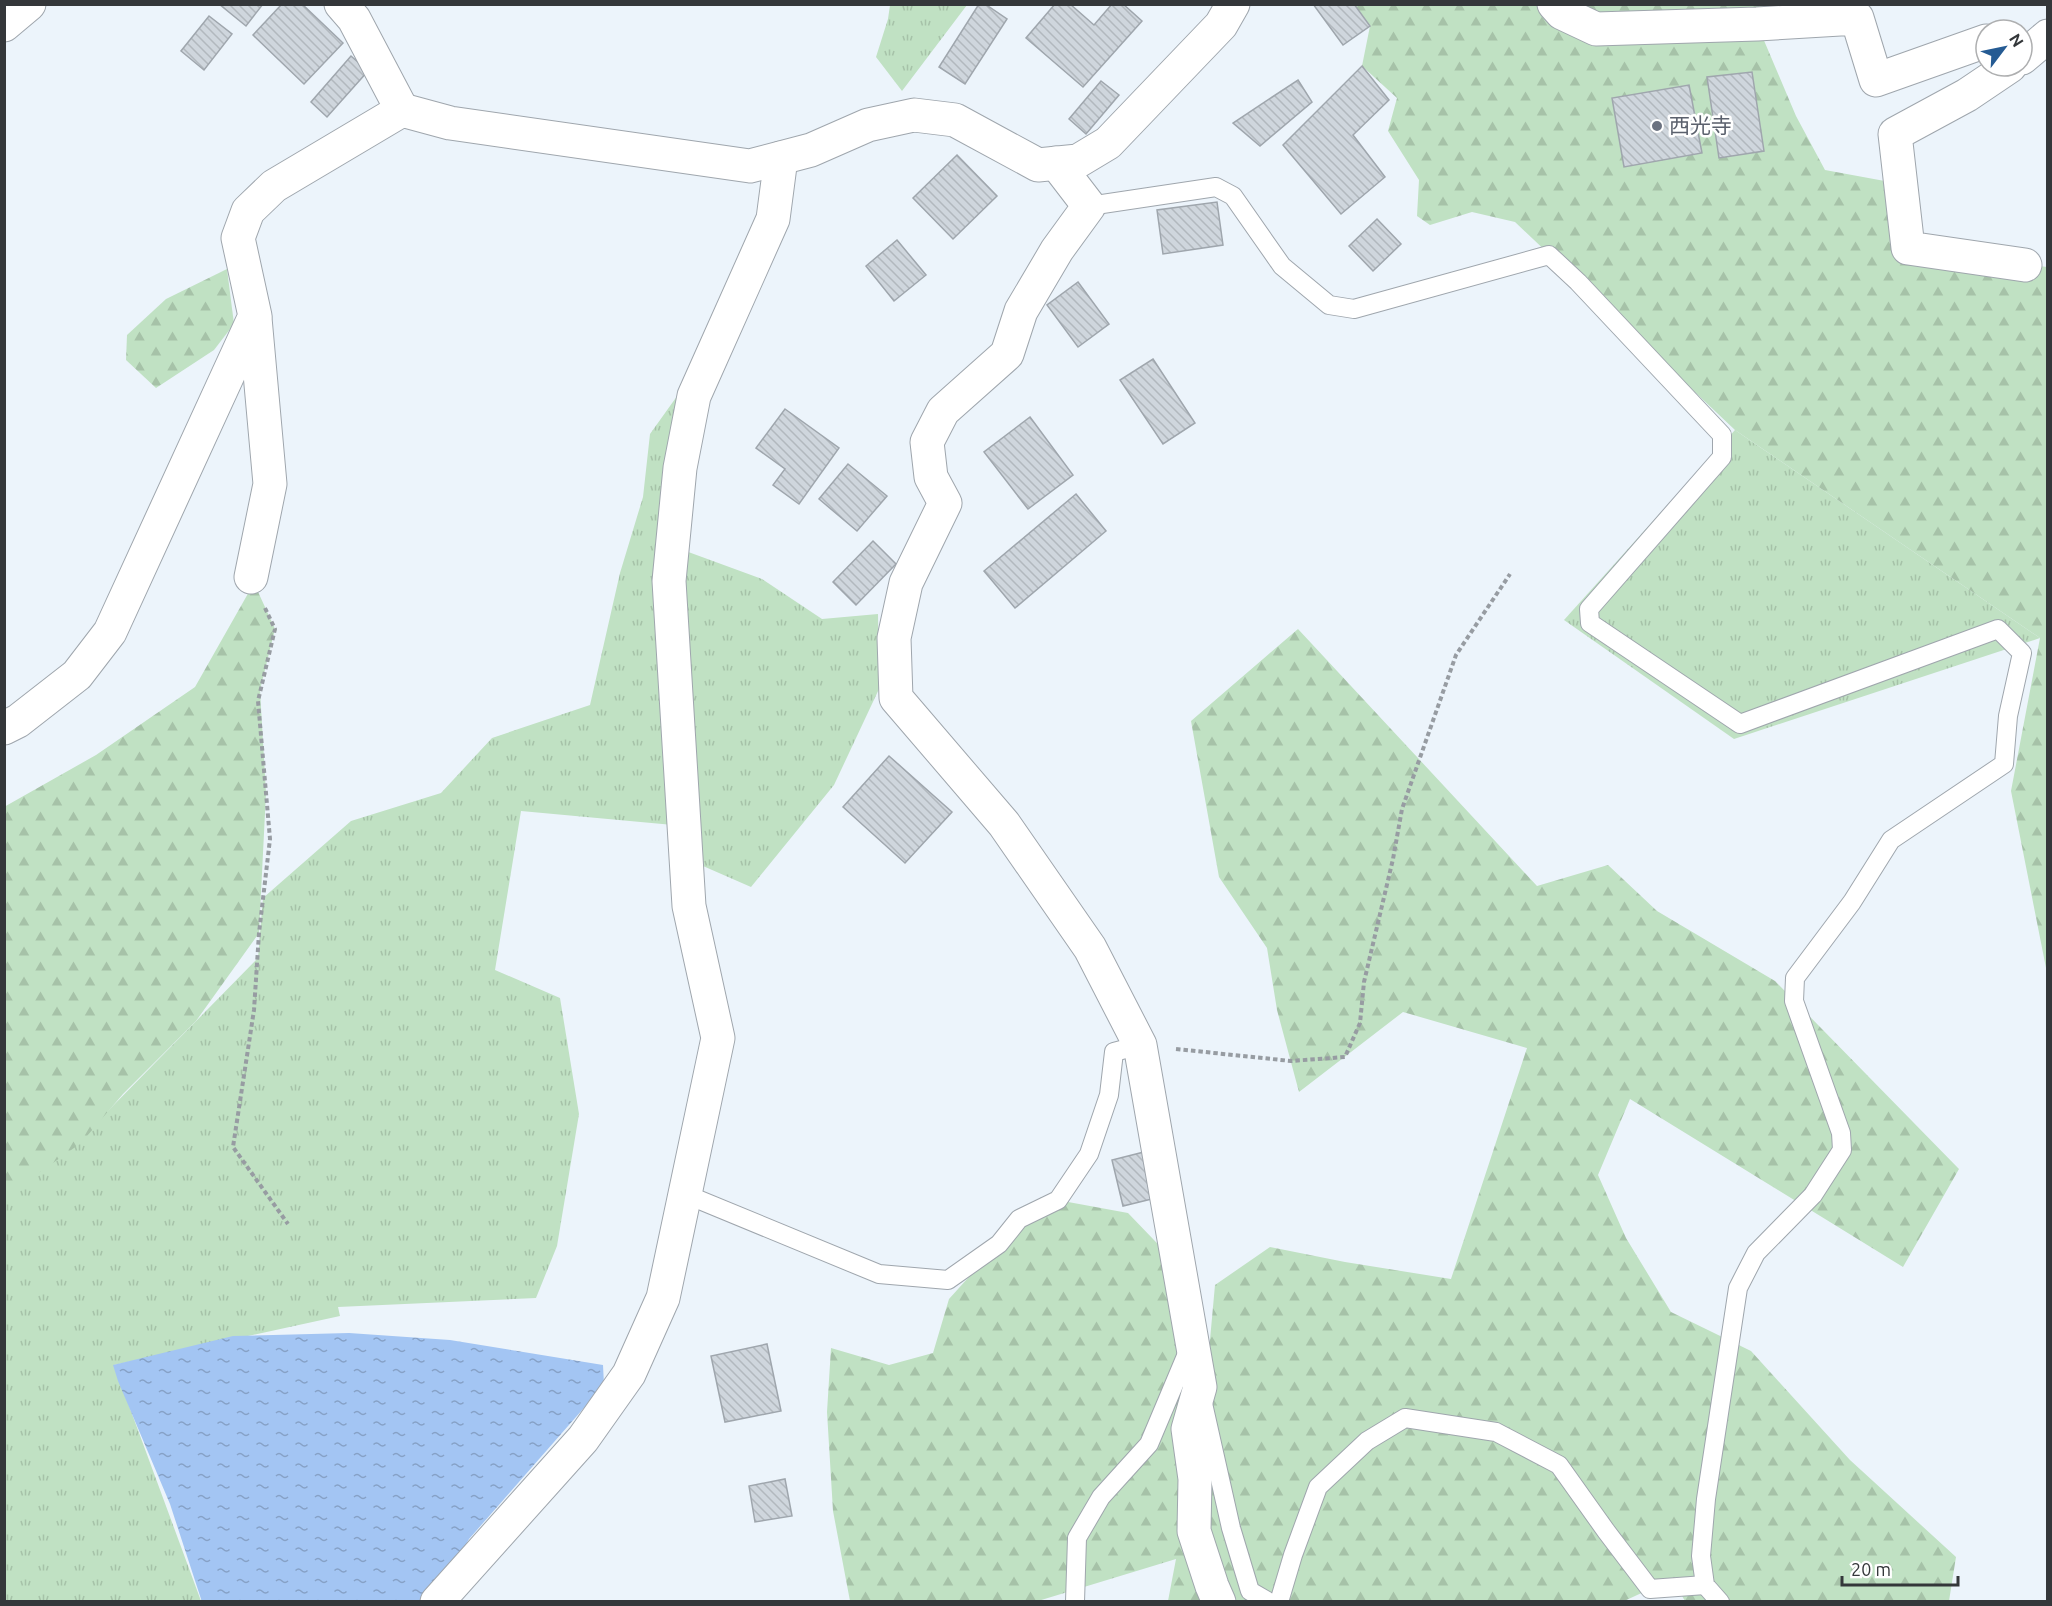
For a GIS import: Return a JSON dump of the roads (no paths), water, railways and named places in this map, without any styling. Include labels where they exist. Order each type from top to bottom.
[{"type":"street","points":[[4,25],[29,4]]},
{"type":"street","points":[[341,4],[354,19],[402,110]]},
{"type":"street","points":[[251,577],[270,484],[255,316],[238,238],[248,211],[274,186],[402,110],[450,123],[750,166],[811,150],[868,125],[914,115],[955,120],[1038,165],[1078,161],[1108,143],[1221,25],[1233,4]]},
{"type":"street","points":[[1554,4],[1562,13],[1596,29],[1672,28],[1857,18],[1876,80],[1974,45]]},
{"type":"street","points":[[2034,48],[2048,36]]},
{"type":"street","points":[[1992,78],[1895,134],[1908,248],[2025,265]]},
{"type":"street","points":[[437,1602],[583,1438],[629,1374],[663,1298],[718,1038],[689,906],[669,581],[680,468],[694,396],[773,219],[781,158]]},
{"type":"street","points":[[1056,163],[1089,206],[1057,250],[1021,311],[1007,354],[943,411],[927,442],[931,477],[945,503],[906,583],[894,638],[896,698],[1004,824],[1090,948],[1140,1045],[1200,1387],[1188,1429],[1195,1479],[1194,1532],[1219,1602]]},
{"type":"street","points":[[4,728],[18,721],[77,675],[110,632],[255,316]]},
{"type":"lane","points":[[1089,206],[1216,187],[1233,196],[1282,266],[1329,305],[1354,309],[1549,255],[1578,282],[1722,435],[1722,457],[1588,609],[1590,623],[1740,724],[1998,629],[2022,653],[2008,716],[2004,764],[1891,840],[1852,902],[1795,978],[1794,1001],[1841,1133],[1842,1150],[1814,1195],[1756,1253],[1738,1288],[1728,1346],[1701,1556],[1706,1585],[1720,1602]]},
{"type":"lane","points":[[685,1194],[879,1274],[948,1280],[999,1244],[1019,1219],[1058,1200],[1089,1154],[1109,1095],[1114,1052],[1140,1045]]},
{"type":"lane","points":[[1075,1602],[1077,1538],[1101,1497],[1149,1444],[1192,1342]]},
{"type":"lane","points":[[1200,1387],[1231,1528],[1250,1591],[1269,1602]]},
{"type":"lane","points":[[1279,1602],[1293,1555],[1318,1487],[1367,1441],[1405,1418],[1496,1432],[1559,1465],[1650,1589],[1706,1585]]},
{"type":"water","points":[[349,1333],[450,1340],[603,1365],[604,1385],[469,1539],[449,1574],[422,1601],[202,1602],[170,1504],[113,1365],[233,1336]]},
{"type":"place","name":"西光寺","points":[[1657,126]]}]
